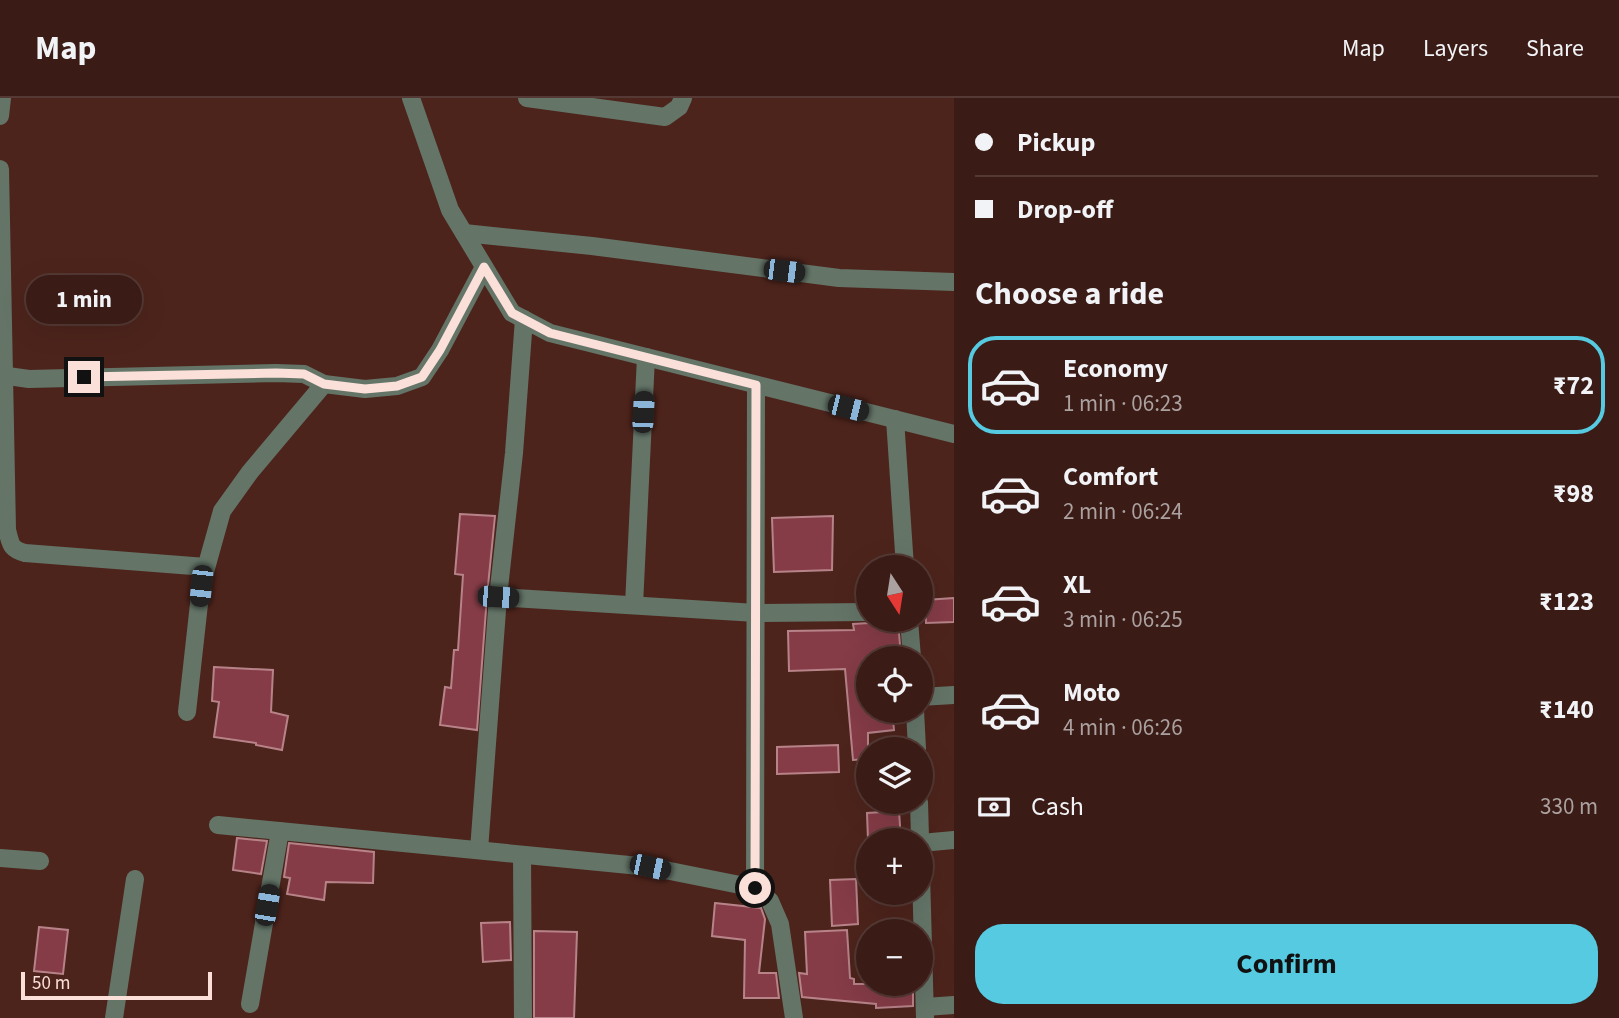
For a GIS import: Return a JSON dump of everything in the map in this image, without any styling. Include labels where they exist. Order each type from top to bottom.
[{"type":"street","points":[[0,116],[2,98]]},
{"type":"street","points":[[411,98],[450,210],[512,313],[550,333],[954,434]]},
{"type":"street","points":[[527,98],[665,117],[679,107],[683,98]]},
{"type":"street","points":[[0,169],[4,530],[11,545],[25,553],[206,567]]},
{"type":"street","points":[[464,233],[592,246],[839,278],[954,282]]},
{"type":"street","points":[[2,376],[29,379],[276,373],[304,374],[324,384],[365,389],[397,386],[422,377],[440,350],[484,267]]},
{"type":"street","points":[[478,850],[524,319]]},
{"type":"street","points":[[634,605],[646,357]]},
{"type":"street","points":[[187,712],[201,586],[222,511],[250,472],[324,384]]},
{"type":"street","points":[[755,888],[756,385]]},
{"type":"street","points":[[895,419],[904,555]]},
{"type":"street","points":[[498,597],[755,613],[856,612]]},
{"type":"street","points":[[933,696],[954,695]]},
{"type":"street","points":[[218,825],[650,867],[755,888],[770,901],[780,924],[794,1018]]},
{"type":"street","points":[[250,1004],[280,831]]},
{"type":"street","points":[[933,842],[954,840]]},
{"type":"street","points":[[522,855],[523,1018]]},
{"type":"street","points":[[0,858],[40,862]]},
{"type":"street","points":[[114,1018],[135,879]]},
{"type":"street","points":[[922,905],[925,1012],[954,1005]]},
{"type":"building","points":[[460,514],[495,516],[477,730],[440,725],[445,687],[451,688],[454,650],[458,650],[463,575],[455,574]]},
{"type":"building","points":[[833,516],[832,570],[774,572],[772,518]]},
{"type":"building","points":[[954,598],[954,622],[933,623],[933,599]]},
{"type":"building","points":[[853,624],[856,624],[856,632],[899,632],[900,646],[856,646],[856,723],[893,723],[894,730],[868,733],[868,737],[856,737],[856,760],[853,760],[845,669],[789,671],[788,631],[854,630]]},
{"type":"building","points":[[214,667],[273,670],[271,712],[288,716],[282,750],[214,737],[219,702],[212,701]]},
{"type":"building","points":[[838,745],[839,772],[777,774],[777,747]]},
{"type":"building","points":[[867,814],[899,814],[900,828],[868,828]]},
{"type":"building","points":[[237,838],[267,841],[261,874],[233,870]]},
{"type":"building","points":[[289,843],[374,852],[373,883],[326,882],[324,900],[287,894],[290,878],[284,877]]},
{"type":"building","points":[[856,879],[856,924],[832,926],[830,880]]},
{"type":"building","points":[[715,903],[761,908],[765,919],[759,973],[776,973],[779,998],[744,998],[745,940],[712,936]]},
{"type":"building","points":[[510,922],[511,960],[483,962],[481,923]]},
{"type":"building","points":[[39,927],[68,930],[63,974],[34,971]]},
{"type":"building","points":[[847,930],[850,978],[854,979],[856,984],[856,996],[913,996],[913,1006],[876,1008],[876,1004],[802,997],[799,973],[807,974],[805,932]]},
{"type":"building","points":[[534,931],[577,932],[574,1018],[534,1018]]},
{"type":"route","points":[[84,377],[276,373],[304,374],[324,384],[365,389],[397,386],[422,377],[440,350],[484,267],[512,313],[550,333],[756,385],[755,888]]}]
